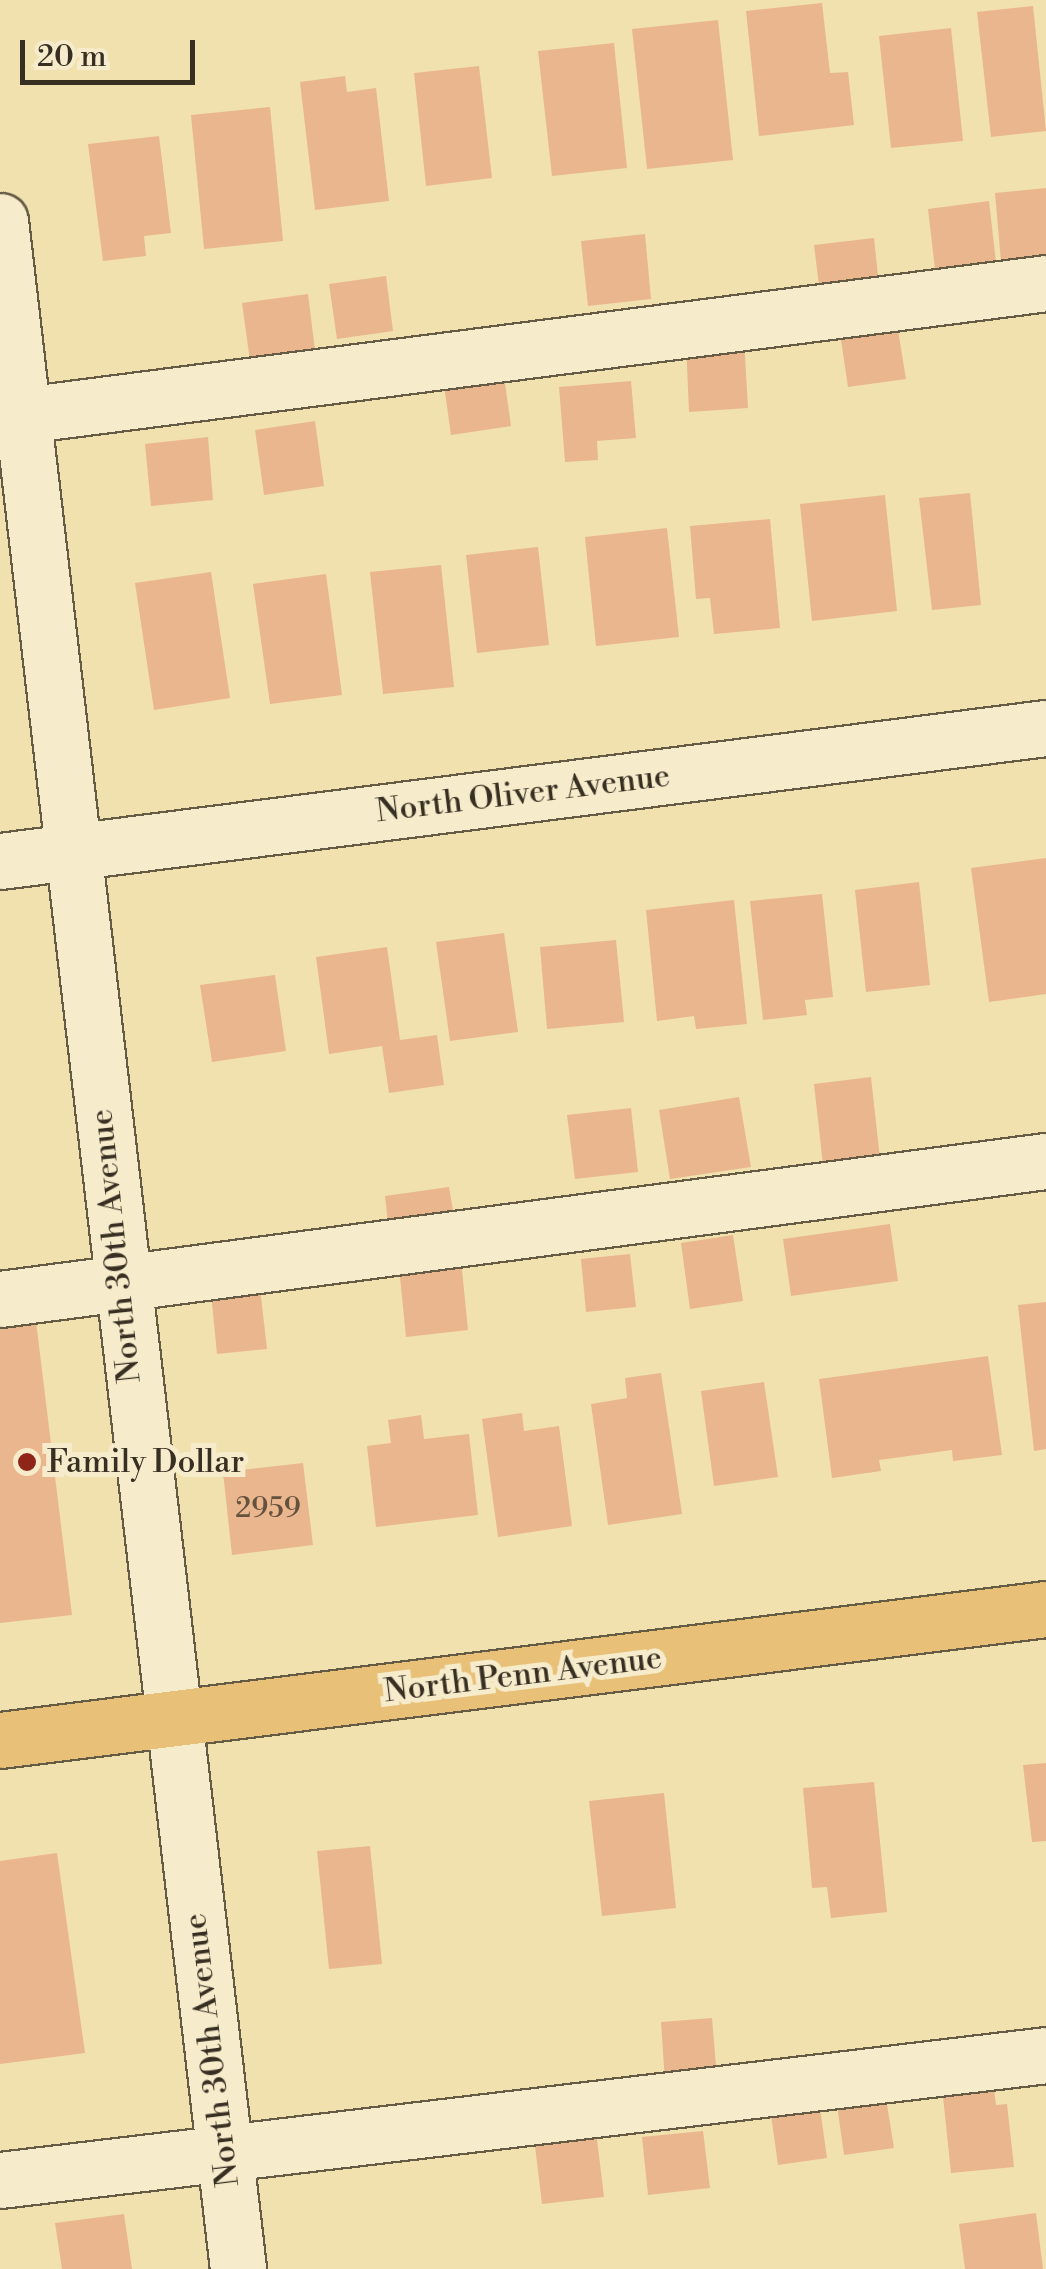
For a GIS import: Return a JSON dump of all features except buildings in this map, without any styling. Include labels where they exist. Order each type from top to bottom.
[{"type":"main road","name":"North Penn Avenue","points":[[0,1740],[1046,1608]]},
{"type":"street","name":"North 30th Avenue","points":[[0,221],[10,417],[72,852],[238,2269]]},
{"type":"street","points":[[10,417],[1046,283]]},
{"type":"street","name":"North Oliver Avenue","points":[[0,861],[1046,728]]},
{"type":"street","points":[[0,1299],[1046,1161]]},
{"type":"street","points":[[0,2180],[1046,2055]]},
{"type":"place","name":"Family Dollar","points":[[27,1462]]}]
